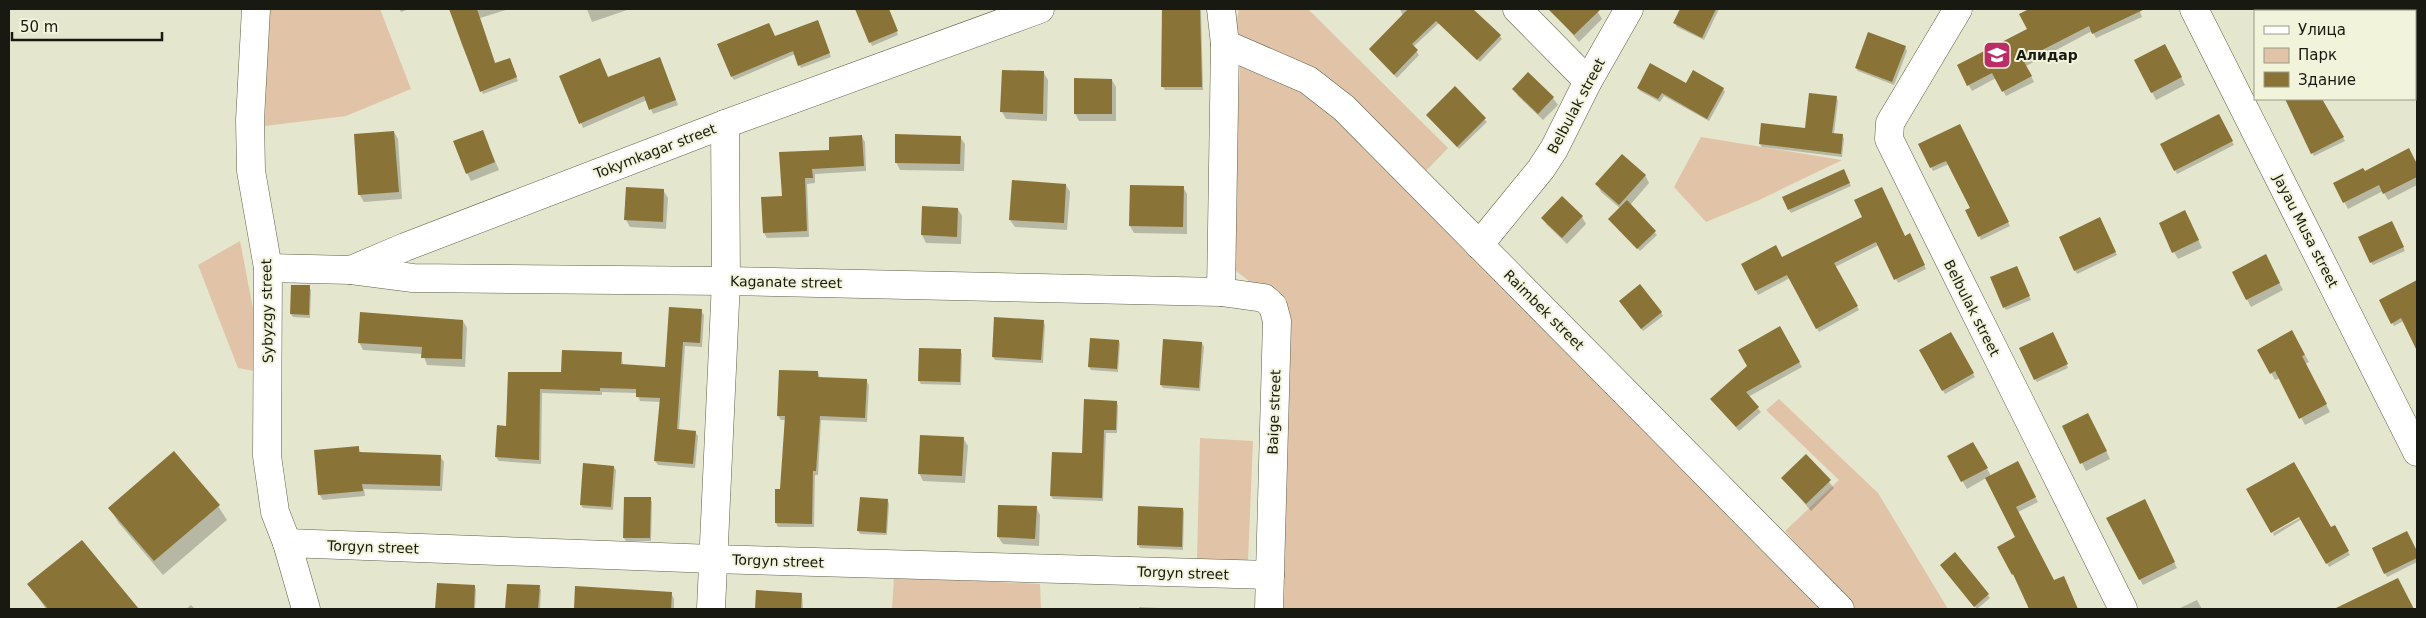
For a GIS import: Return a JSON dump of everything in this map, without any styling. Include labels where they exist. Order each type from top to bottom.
[{"type":"street","name":"Sybyzgy street","points":[[256,9],[250,120],[251,171],[268,268],[268,456],[275,512],[287,543],[306,609]]},
{"type":"street","name":"Tokymkagar street","points":[[268,268],[351,270],[405,247],[725,124],[1040,9]]},
{"type":"street","points":[[1221,9],[1225,44],[1221,292]]},
{"type":"street","points":[[1517,9],[1588,82]]},
{"type":"street","name":"Belbulak street","points":[[1479,245],[1541,169],[1566,129],[1588,82],[1629,9]]},
{"type":"street","name":"Belbulak street","points":[[1958,9],[1890,123],[1890,139],[2123,609]]},
{"type":"street","name":"Jayau Musa street","points":[[2194,9],[2410,422],[2417,452]]},
{"type":"street","name":"Raimbek street","points":[[1225,44],[1308,80],[1344,108],[1840,609]]},
{"type":"street","points":[[711,609],[726,281],[725,124]]},
{"type":"street","name":"Kaganate street","points":[[351,270],[413,278],[726,281],[1221,292]]},
{"type":"street","name":"Baige street","points":[[1221,292],[1264,298],[1273,306],[1276,314],[1269,609]]},
{"type":"street","name":"Torgyn street","points":[[287,543],[713,560],[1270,575]]},
{"type":"green space","points":[[267,9],[380,9],[411,89],[346,116],[265,126]]},
{"type":"green space","points":[[1239,9],[1309,10],[1448,148],[1421,176],[1240,38],[1236,25]]},
{"type":"green space","points":[[1240,65],[1303,92],[1346,125],[1822,609],[1284,609],[1287,329],[1254,285],[1235,270],[1232,261]]},
{"type":"green space","points":[[1701,137],[1842,160],[1757,201],[1706,222],[1674,187]]},
{"type":"green space","points":[[240,241],[253,308],[254,371],[238,368],[198,265]]},
{"type":"green space","points":[[1779,399],[1878,493],[1948,609],[1852,609],[1785,531],[1839,480],[1766,410]]},
{"type":"green space","points":[[1200,438],[1253,441],[1248,561],[1197,560]]},
{"type":"green space","points":[[894,577],[1040,584],[1041,609],[892,609]]},
{"type":"building","points":[[449,9],[477,9],[495,63],[510,58],[517,77],[480,92]]},
{"type":"building","points":[[855,9],[889,9],[898,31],[869,43]]},
{"type":"building","points":[[1162,9],[1200,9],[1202,87],[1161,87]]},
{"type":"building","points":[[1408,9],[1473,9],[1501,35],[1477,60],[1436,21],[1412,44],[1418,50],[1394,75],[1369,49]]},
{"type":"building","points":[[1548,9],[1601,9],[1574,35]]},
{"type":"building","points":[[1680,9],[1716,9],[1702,38],[1673,23]]},
{"type":"building","points":[[2029,9],[2145,9],[2092,34],[2089,26],[2023,60],[2032,76],[2002,92],[1992,73],[1967,86],[1957,65],[2027,29],[2019,14]]},
{"type":"building","points":[[818,20],[830,53],[798,66],[793,51],[731,77],[717,44],[769,23],[775,36]]},
{"type":"building","points":[[1868,32],[1906,46],[1892,82],[1855,68]]},
{"type":"building","points":[[2165,44],[2182,77],[2151,93],[2134,60]]},
{"type":"building","points":[[660,57],[676,100],[649,110],[644,96],[579,124],[559,76],[600,58],[608,77]]},
{"type":"building","points":[[1650,63],[1686,83],[1693,70],[1724,88],[1707,119],[1662,93],[1658,99],[1637,88]]},
{"type":"building","points":[[1002,70],[1044,71],[1043,114],[1000,112]]},
{"type":"building","points":[[1528,72],[1554,97],[1538,114],[1512,89]]},
{"type":"building","points":[[1074,78],[1112,79],[1112,114],[1074,114]]},
{"type":"building","points":[[1455,86],[1486,118],[1457,147],[1426,115]]},
{"type":"building","points":[[1809,93],[1837,96],[1832,133],[1843,134],[1841,154],[1759,144],[1761,123],[1805,128]]},
{"type":"building","points":[[2285,100],[2323,100],[2344,137],[2311,154]]},
{"type":"building","points":[[2219,114],[2233,141],[2174,171],[2160,144]]},
{"type":"building","points":[[1960,124],[2009,222],[1978,237],[1965,210],[1970,208],[1946,161],[1930,168],[1918,144]]},
{"type":"building","points":[[483,130],[495,162],[466,174],[453,141]]},
{"type":"building","points":[[394,131],[399,192],[358,195],[354,134]]},
{"type":"building","points":[[895,134],[961,136],[960,164],[895,163]]},
{"type":"building","points":[[862,135],[864,166],[812,169],[813,178],[805,178],[807,231],[763,233],[761,197],[782,196],[779,152],[829,150],[829,137]]},
{"type":"building","points":[[2409,148],[2417,164],[2417,177],[2383,194],[2379,185],[2343,203],[2333,183],[2363,168],[2365,171]]},
{"type":"building","points":[[1622,154],[1646,175],[1619,205],[1595,184]]},
{"type":"building","points":[[1844,169],[1850,183],[1788,210],[1782,197]]},
{"type":"building","points":[[1012,180],[1066,184],[1064,223],[1009,220]]},
{"type":"building","points":[[1130,185],[1184,186],[1183,227],[1129,226]]},
{"type":"building","points":[[626,187],[664,189],[663,222],[624,220]]},
{"type":"building","points":[[1882,187],[1905,236],[1910,233],[1925,265],[1894,280],[1876,242],[1834,263],[1858,306],[1816,329],[1787,275],[1755,291],[1741,264],[1776,245],[1782,257],[1862,217],[1854,200]]},
{"type":"building","points":[[1562,196],[1583,216],[1562,238],[1541,218]]},
{"type":"building","points":[[1627,200],[1656,231],[1637,249],[1608,219]]},
{"type":"building","points":[[922,206],[958,208],[957,237],[921,235]]},
{"type":"building","points":[[2185,210],[2199,240],[2172,253],[2159,223]]},
{"type":"building","points":[[2100,217],[2116,252],[2074,271],[2059,237]]},
{"type":"building","points":[[2392,221],[2404,247],[2370,263],[2358,237]]},
{"type":"building","points":[[2266,254],[2280,283],[2246,300],[2232,272]]},
{"type":"building","points":[[2017,266],[2030,296],[2003,308],[1990,277]]},
{"type":"building","points":[[2417,280],[2417,351],[2401,318],[2391,324],[2379,300]]},
{"type":"building","points":[[1640,284],[1662,312],[1641,329],[1619,301]]},
{"type":"building","points":[[291,285],[310,285],[309,315],[290,314]]},
{"type":"building","points":[[669,307],[702,309],[700,343],[683,342],[677,429],[696,431],[693,464],[654,461],[660,398],[636,397],[636,389],[600,388],[600,391],[540,389],[539,460],[495,457],[497,425],[506,426],[508,372],[561,372],[562,350],[622,352],[621,364],[665,367]]},
{"type":"building","points":[[360,312],[463,320],[462,359],[421,358],[422,347],[358,343]]},
{"type":"building","points":[[994,317],[1044,320],[1041,360],[992,357]]},
{"type":"building","points":[[1780,326],[1800,362],[1746,392],[1759,407],[1736,427],[1710,399],[1747,366],[1738,350]]},
{"type":"building","points":[[2292,330],[2305,355],[2302,356],[2327,404],[2299,419],[2275,371],[2270,374],[2257,350]]},
{"type":"building","points":[[1951,332],[1974,373],[1942,391],[1919,350]]},
{"type":"building","points":[[2053,332],[2068,364],[2034,380],[2019,348]]},
{"type":"building","points":[[1090,338],[1119,340],[1117,369],[1088,367]]},
{"type":"building","points":[[1163,339],[1202,342],[1199,388],[1160,385]]},
{"type":"building","points":[[919,348],[961,349],[960,382],[918,381]]},
{"type":"building","points":[[779,370],[818,371],[818,377],[867,379],[865,418],[820,416],[816,471],[813,471],[812,524],[775,523],[775,489],[780,489],[785,416],[777,416]]},
{"type":"building","points":[[1084,399],[1117,401],[1116,430],[1104,430],[1102,498],[1050,496],[1052,452],[1082,453]]},
{"type":"building","points":[[2088,413],[2107,451],[2080,464],[2062,426]]},
{"type":"building","points":[[920,435],[964,437],[962,476],[918,474]]},
{"type":"building","points":[[1973,442],[1988,468],[1961,482],[1947,456]]},
{"type":"building","points":[[359,446],[359,452],[441,455],[440,486],[362,484],[363,491],[318,495],[314,450]]},
{"type":"building","points":[[174,451],[220,505],[154,561],[108,508]]},
{"type":"building","points":[[1806,454],[1831,480],[1806,504],[1781,478]]},
{"type":"building","points":[[2018,461],[2036,497],[2016,507],[2054,580],[2064,576],[2078,609],[2029,609],[2013,574],[1997,547],[2015,537],[1985,478]]},
{"type":"building","points":[[2294,462],[2331,527],[2335,525],[2349,551],[2326,564],[2299,517],[2271,533],[2246,489]]},
{"type":"building","points":[[583,463],[614,466],[611,507],[580,505]]},
{"type":"building","points":[[624,497],[651,497],[650,538],[623,538]]},
{"type":"building","points":[[860,497],[888,499],[886,533],[857,531]]},
{"type":"building","points":[[2145,499],[2175,562],[2139,580],[2106,518]]},
{"type":"building","points":[[998,505],[1037,506],[1035,539],[997,537]]},
{"type":"building","points":[[1138,506],[1183,508],[1182,547],[1137,545]]},
{"type":"building","points":[[2407,531],[2417,551],[2417,558],[2384,574],[2372,548]]},
{"type":"building","points":[[82,540],[139,609],[48,609],[27,584]]},
{"type":"building","points":[[1955,552],[1989,594],[1974,607],[1940,565]]},
{"type":"building","points":[[2398,578],[2414,609],[2334,609]]},
{"type":"building","points":[[437,583],[475,585],[474,609],[435,609]]},
{"type":"building","points":[[507,584],[540,585],[538,609],[505,609]]},
{"type":"building","points":[[575,586],[672,592],[671,609],[574,609]]},
{"type":"building","points":[[756,590],[802,593],[801,609],[755,609]]},
{"type":"place","name":"Алидар","points":[[1997,55]]}]
